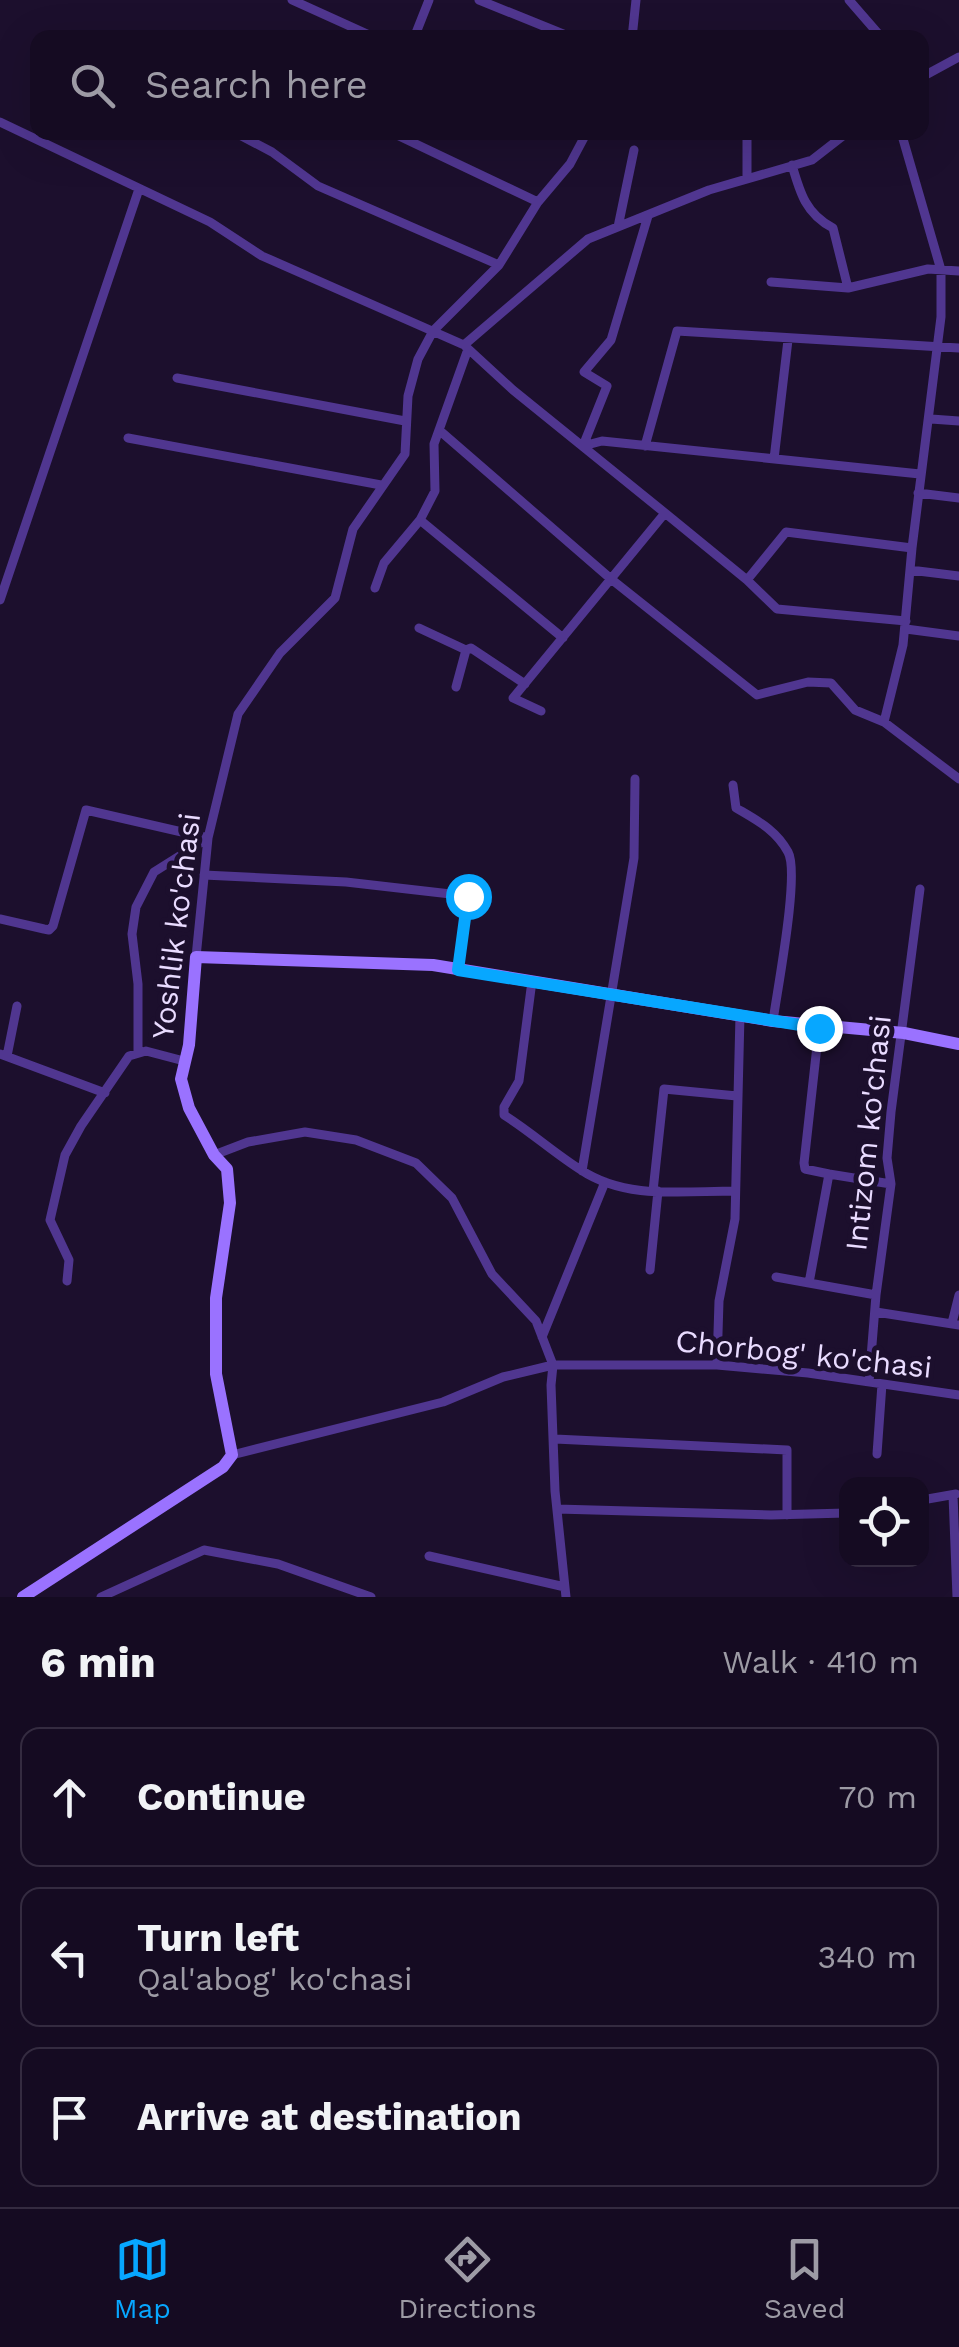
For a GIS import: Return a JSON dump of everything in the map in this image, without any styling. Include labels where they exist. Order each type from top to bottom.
[{"type":"street","points":[[292,0],[358,30]]},
{"type":"street","points":[[417,30],[429,0]]},
{"type":"street","points":[[479,0],[552,30]]},
{"type":"street","points":[[633,30],[636,0]]},
{"type":"street","points":[[849,0],[875,30]]},
{"type":"street","points":[[929,73],[959,57]]},
{"type":"street","points":[[0,122],[30,137]]},
{"type":"street","points":[[37,140],[210,222],[262,256],[466,347],[747,580],[777,610],[906,625],[959,636]]},
{"type":"street","points":[[249,140],[318,186],[499,266]]},
{"type":"street","points":[[409,140],[538,202]]},
{"type":"street","points":[[432,331],[499,266],[538,202],[570,164],[583,140]]},
{"type":"street","points":[[746,178],[747,140]]},
{"type":"street","points":[[375,588],[384,563],[420,520],[435,491],[434,444],[466,347],[588,239],[746,178],[812,160],[838,140]]},
{"type":"street","points":[[884,722],[906,625],[920,474],[939,346],[941,270],[903,140]]},
{"type":"street","points":[[618,227],[634,150]]},
{"type":"street","points":[[792,165],[800,194],[814,218],[832,228],[848,288]]},
{"type":"street","points":[[0,600],[138,189]]},
{"type":"street","points":[[583,446],[607,386],[584,372],[611,340],[648,216]]},
{"type":"street","points":[[771,282],[848,288],[928,269],[959,272]]},
{"type":"street","name":"Yoshlik ko'chasi","points":[[232,1455],[216,1374],[216,1298],[230,1202],[227,1169],[214,1155],[189,1108],[181,1079],[189,1045],[208,838],[238,714],[280,653],[334,598],[353,529],[404,454],[408,396],[418,359],[432,331]]},
{"type":"street","points":[[645,446],[677,331],[959,348]]},
{"type":"street","points":[[774,459],[788,340]]},
{"type":"street","points":[[176,378],[405,422]]},
{"type":"street","points":[[931,419],[959,422]]},
{"type":"street","points":[[439,430],[611,579],[757,695],[808,682],[831,683],[854,710],[884,722],[959,780]]},
{"type":"street","points":[[128,438],[381,486]]},
{"type":"street","points":[[583,446],[602,441],[920,474]]},
{"type":"street","points":[[918,493],[959,498]]},
{"type":"street","points":[[542,711],[513,698],[665,513]]},
{"type":"street","points":[[420,520],[562,638]]},
{"type":"street","points":[[747,580],[786,532],[912,548]]},
{"type":"street","points":[[910,570],[959,576]]},
{"type":"street","points":[[420,628],[466,650],[471,648],[525,684]]},
{"type":"street","points":[[456,687],[466,650]]},
{"type":"street","points":[[582,1171],[634,858],[635,779]]},
{"type":"street","points":[[732,785],[736,808],[771,828],[792,856],[791,893],[773,1022]]},
{"type":"street","points":[[0,919],[49,930],[53,926],[86,810],[208,838]]},
{"type":"street","points":[[138,1053],[138,984],[132,934],[136,908],[154,872],[208,838]]},
{"type":"street","points":[[204,875],[346,882],[468,896],[458,970]]},
{"type":"street","name":"Intizom ko'chasi","points":[[869,1382],[891,1184],[889,1143],[920,889]]},
{"type":"street","points":[[196,957],[433,965],[773,1022],[904,1033],[959,1044]]},
{"type":"street","points":[[532,981],[518,1080],[504,1115],[582,1171],[605,1182],[641,1192],[735,1190]]},
{"type":"street","points":[[17,1006],[4,1055],[105,1093]]},
{"type":"street","points":[[717,1365],[719,1301],[735,1219],[740,1015]]},
{"type":"street","points":[[819,1028],[805,1169],[891,1184]]},
{"type":"street","points":[[67,1280],[69,1260],[50,1220],[65,1154],[130,1056],[146,1051],[184,1061]]},
{"type":"street","points":[[650,1270],[664,1088],[737,1096]]},
{"type":"street","points":[[214,1155],[248,1142],[305,1132],[356,1140],[416,1163],[452,1198],[492,1274],[536,1321],[554,1365],[551,1384],[557,1509],[565,1592],[430,1556]]},
{"type":"street","points":[[809,1283],[829,1174]]},
{"type":"street","points":[[542,1337],[605,1182]]},
{"type":"street","points":[[776,1277],[876,1295]]},
{"type":"street","points":[[876,1312],[956,1324],[959,1295]]},
{"type":"street","name":"Сhorbog' ko'chasi","points":[[232,1455],[443,1402],[503,1377],[554,1365],[717,1365],[959,1395]]},
{"type":"street","points":[[876,1454],[882,1384]]},
{"type":"street","points":[[555,1439],[787,1450],[786,1514]]},
{"type":"street","points":[[22,1597],[222,1467],[232,1455]]},
{"type":"street","points":[[929,1499],[956,1494],[957,1597]]},
{"type":"street","points":[[557,1509],[839,1513]]},
{"type":"street","points":[[101,1597],[204,1550],[278,1564],[371,1597]]},
{"type":"route","points":[[468,896],[458,970],[819,1028]]}]
